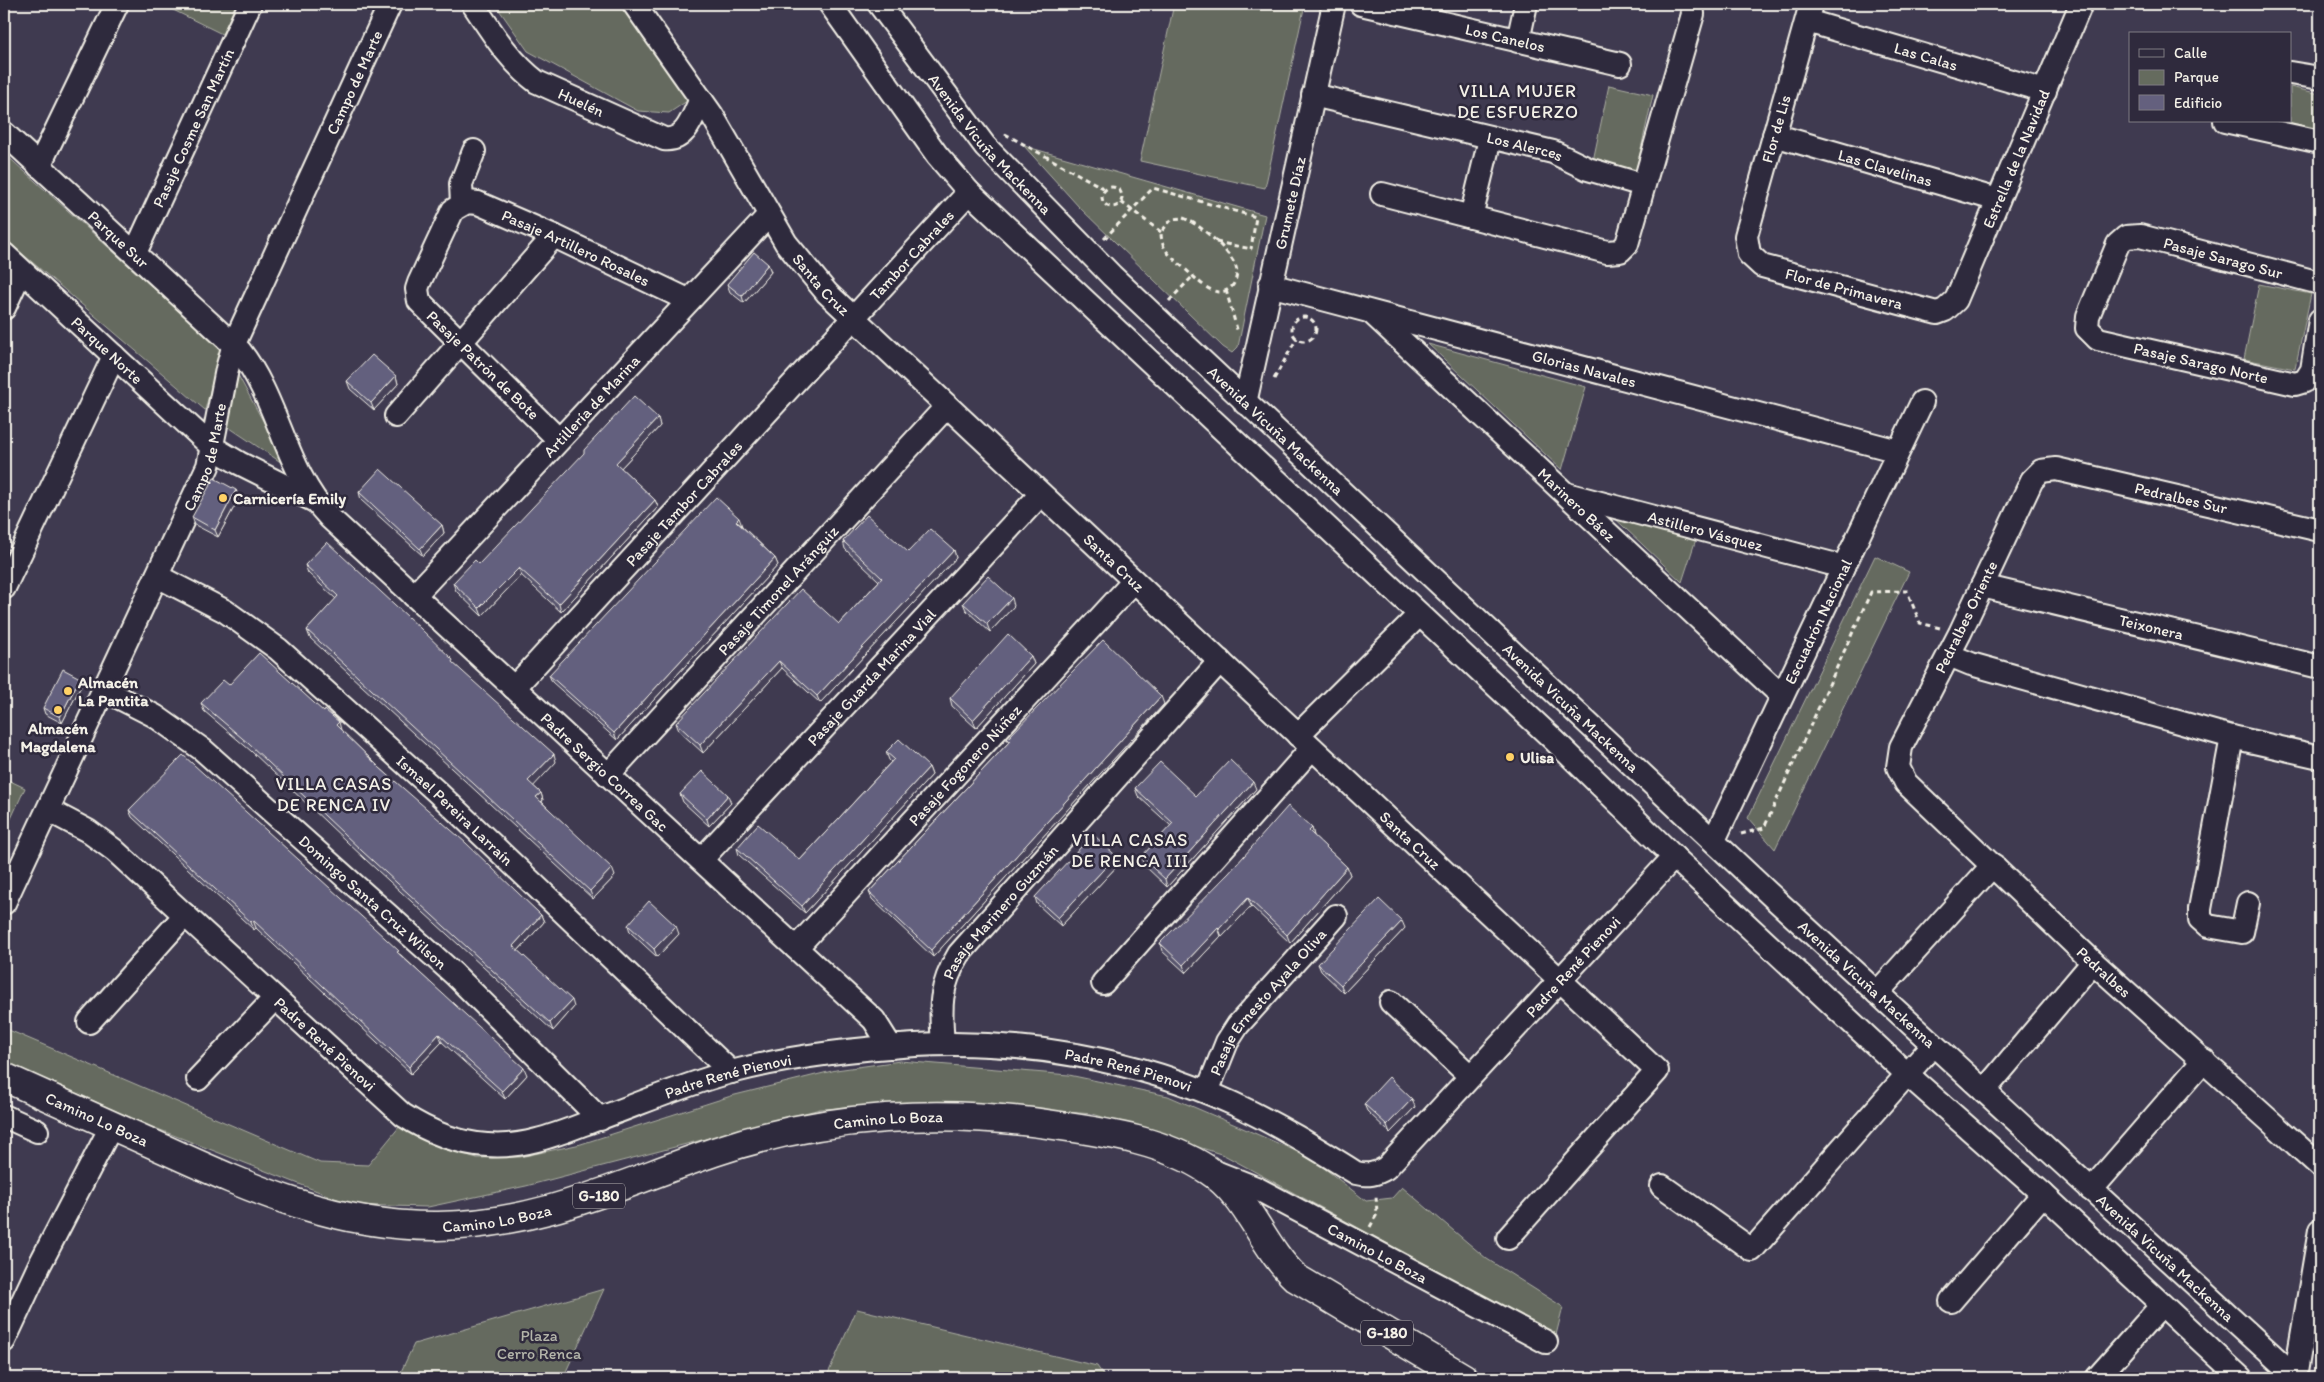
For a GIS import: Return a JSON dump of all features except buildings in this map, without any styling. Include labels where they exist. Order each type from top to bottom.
[{"type":"main road","name":"Camino Lo Boza","points":[[4,1077],[239,1183],[308,1208],[370,1222],[434,1227],[469,1226],[524,1218],[583,1202],[715,1152],[754,1140],[819,1127],[880,1119],[966,1116],[1067,1126],[1138,1141],[1171,1152],[1208,1169],[1236,1195],[1274,1255],[1296,1278],[1464,1378]]},
{"type":"street","points":[[39,166],[116,4]]},
{"type":"street","name":"Pasaje Cosme San Martín","points":[[135,253],[250,4]]},
{"type":"street","name":"Campo de Marte","points":[[4,904],[208,466],[227,369],[234,344],[390,4]]},
{"type":"street","name":"Huelén","points":[[473,4],[507,53],[525,73],[537,82],[664,139],[674,139],[681,135],[701,99]]},
{"type":"street","name":"Santa Cruz","points":[[634,4],[701,99],[786,243],[806,269],[853,318],[1657,1071],[1508,1238]]},
{"type":"street","points":[[830,4],[937,155],[969,192],[1554,740],[1674,856],[1908,1075],[2043,1194],[2241,1378]]},
{"type":"street","name":"Avenida Vicuña Mackenna","points":[[879,4],[985,146],[1088,253],[1245,403],[1714,840],[1778,902],[2296,1378]]},
{"type":"street","name":"Grumete Díaz","points":[[1245,403],[1334,4]]},
{"type":"street","name":"Los Canelos","points":[[1361,4],[1620,64]]},
{"type":"street","points":[[1518,41],[1526,4]]},
{"type":"street","points":[[1382,194],[1614,253],[1620,251],[1627,244],[1692,14],[1692,4]]},
{"type":"street","name":"Estrella de la Navidad","points":[[1945,310],[1956,300],[2081,4]]},
{"type":"street","name":"Las Calas","points":[[1809,12],[2045,91]]},
{"type":"street","name":"Flor de Lis","points":[[1749,254],[1746,236],[1809,12]]},
{"type":"street","points":[[2292,72],[2320,78]]},
{"type":"street","name":"Los Alerces","points":[[1313,95],[1490,139],[1553,152],[1588,169],[1643,185]]},
{"type":"street","points":[[2230,122],[2320,142]]},
{"type":"street","name":"Parque Sur","points":[[4,133],[234,344]]},
{"type":"street","name":"Las Clavelinas","points":[[1774,134],[1998,200]]},
{"type":"street","points":[[1471,217],[1490,139]]},
{"type":"street","points":[[462,203],[461,184],[474,151]]},
{"type":"street","name":"Tambor Cabrales","points":[[853,318],[969,192]]},
{"type":"street","name":"Pasaje Artillero Rosales","points":[[462,203],[478,203],[554,236],[688,300]]},
{"type":"street","name":"Pasaje Patrón de Bote","points":[[462,203],[450,214],[417,289],[419,301],[559,440]]},
{"type":"street","name":"Artillería de Marina","points":[[414,596],[769,215]]},
{"type":"street","points":[[396,416],[554,236]]},
{"type":"street","name":"Pasaje Sarago Sur","points":[[2098,338],[2088,328],[2088,316],[2118,244],[2126,237],[2140,236],[2320,283]]},
{"type":"street","name":"Parque Norte","points":[[4,254],[212,447]]},
{"type":"street","name":"Flor de Primavera","points":[[1749,254],[1762,266],[1928,312],[1945,310]]},
{"type":"street","points":[[4,308],[21,270]]},
{"type":"street","name":"Glorias Navales","points":[[1270,285],[1898,452]]},
{"type":"street","name":"Marinero Báez","points":[[1371,312],[1782,696]]},
{"type":"street","name":"Pasaje Tambor Cabrales","points":[[514,688],[853,318]]},
{"type":"street","name":"Pasaje Sarago Norte","points":[[2098,338],[2295,384],[2305,381],[2312,370],[2320,320]]},
{"type":"street","name":"Padre Sergio Correa Gac","points":[[234,344],[252,370],[300,475],[315,500],[330,518],[874,1020],[891,1047]]},
{"type":"street","points":[[4,588],[114,356]]},
{"type":"street","name":"Escuadrón Nacional","points":[[1714,840],[1922,402]]},
{"type":"street","name":"Pasaje Timonel Aránguiz","points":[[608,774],[947,406]]},
{"type":"street","name":"Padre Sergio Correa Gac","points":[[212,447],[239,463],[315,500]]},
{"type":"street","name":"Pedralbes Sur","points":[[2041,471],[2056,469],[2320,530]]},
{"type":"street","name":"Pedralbes Oriente","points":[[1898,767],[1901,747],[1960,633],[2032,480],[2041,471]]},
{"type":"street","name":"Pasaje Guarda Marina Vial","points":[[701,860],[1041,494]]},
{"type":"street","name":"Astillero Vásquez","points":[[1566,494],[1844,567]]},
{"type":"street","name":"Ismael Pereira Larraín","points":[[157,576],[225,611],[278,649],[437,792],[731,1072]]},
{"type":"street","name":"Pasaje Fogonero Núñez","points":[[796,948],[1134,581]]},
{"type":"street","name":"Teixonera","points":[[1982,586],[2320,667]]},
{"type":"street","points":[[1103,983],[1305,741],[1419,614]]},
{"type":"street","points":[[1949,654],[1971,664],[2232,737],[2320,757]]},
{"type":"street","name":"Pasaje Marinero Guzmán","points":[[943,1044],[940,1005],[949,970],[959,954],[1220,661]]},
{"type":"street","name":"Domingo Santa Cruz Wilson","points":[[104,690],[155,716],[203,750],[454,974],[600,1119]]},
{"type":"street","points":[[1554,740],[1579,715]]},
{"type":"street","points":[[2232,737],[2200,909],[2200,919],[2208,926],[2242,932],[2248,903]]},
{"type":"street","name":"Pedralbes","points":[[1898,767],[1906,783],[2093,962],[2320,1166]]},
{"type":"street","name":"Padre René Pienovi","points":[[48,810],[102,840],[403,1115],[434,1133],[470,1143],[505,1146],[538,1140],[731,1072],[812,1055],[943,1044],[990,1046],[1082,1057],[1157,1076],[1207,1092],[1292,1134],[1356,1173],[1372,1174],[1386,1168],[1674,856]]},
{"type":"street","points":[[1877,993],[1993,865]]},
{"type":"street","points":[[1753,930],[1778,902]]},
{"type":"street","points":[[90,1022],[185,915]]},
{"type":"street","name":"Pasaje Ernesto Ayala Oliva","points":[[1207,1092],[1227,1042],[1238,1025],[1336,916]]},
{"type":"street","points":[[1984,1091],[2093,962]]},
{"type":"street","points":[[198,1079],[275,998]]},
{"type":"street","points":[[1391,1002],[1470,1076]]},
{"type":"street","points":[[1662,1186],[1752,1250],[1933,1045]]},
{"type":"street","points":[[2091,1190],[2204,1060]]},
{"type":"street","points":[[4,1116],[38,1131]]},
{"type":"street","points":[[4,1341],[39,1266],[112,1125]]},
{"type":"street","name":"Camino Lo Boza","points":[[1208,1169],[1256,1188],[1546,1342]]},
{"type":"street","points":[[1951,1302],[2043,1194]]},
{"type":"street","points":[[2296,1378],[2320,1230]]},
{"type":"street","points":[[2097,1378],[2162,1305]]},
{"type":"path","points":[[985,146],[1002,132],[1106,189]]},
{"type":"path","points":[[1113,186],[1117,188],[1122,194],[1121,202],[1114,207],[1106,204],[1102,197],[1106,189],[1113,186]]},
{"type":"path","points":[[1088,253],[1153,188],[1256,217],[1252,249]]},
{"type":"path","points":[[1121,202],[1162,232]]},
{"type":"path","points":[[1183,218],[1193,221],[1216,242],[1235,266],[1237,272],[1233,284],[1222,292],[1209,290],[1167,253],[1161,243],[1162,232],[1172,219],[1183,218]]},
{"type":"path","points":[[1216,242],[1277,255]]},
{"type":"path","points":[[1152,315],[1193,276]]},
{"type":"path","points":[[1306,317],[1312,321],[1315,332],[1311,338],[1300,340],[1294,336],[1292,326],[1296,320],[1306,317]]},
{"type":"path","points":[[1714,840],[1764,828],[1871,592],[1907,591],[1920,623],[1960,633]]},
{"type":"path","points":[[1359,1243],[1377,1214],[1377,1198],[1372,1174]]},
{"type":"green space","points":[[161,4],[237,4],[222,34]]},
{"type":"green space","points":[[495,4],[623,4],[690,99],[669,113],[638,111],[528,51]]},
{"type":"green space","points":[[1174,4],[1305,4],[1265,188],[1140,161]]},
{"type":"green space","points":[[1609,85],[1653,95],[1636,171],[1593,161]]},
{"type":"green space","points":[[2292,87],[2320,94],[2320,132],[2278,122],[2292,122]]},
{"type":"green space","points":[[1024,146],[1265,215],[1238,347],[1232,353],[1223,347],[1079,207]]},
{"type":"green space","points":[[4,153],[221,349],[205,410],[4,238]]},
{"type":"green space","points":[[2259,284],[2311,294],[2295,369],[2244,359]]},
{"type":"green space","points":[[1428,344],[1586,387],[1562,470]]},
{"type":"green space","points":[[238,375],[288,467],[227,426]]},
{"type":"green space","points":[[1606,510],[1696,539],[1682,582]]},
{"type":"green space","points":[[1875,556],[1909,572],[1775,849],[1748,818]]},
{"type":"green space","points":[[4,778],[25,788],[4,834]]},
{"type":"green space","points":[[4,1028],[320,1163],[368,1165],[400,1126],[443,1148],[477,1158],[520,1157],[581,1144],[731,1096],[836,1070],[900,1061],[1069,1075],[1168,1096],[1310,1157],[1366,1201],[1392,1198],[1402,1187],[1487,1259],[1563,1307],[1556,1335],[1224,1155],[1093,1114],[947,1103],[820,1109],[526,1186],[428,1207],[353,1205],[150,1126],[4,1061]]},
{"type":"green space","name":"Plaza Cerro Renca","points":[[604,1289],[563,1378],[398,1378],[414,1344]]},
{"type":"green space","points":[[857,1309],[1097,1366],[1105,1378],[826,1378]]},
{"type":"place","name":"Carnicería Emily","points":[[223,498]]},
{"type":"place","name":"Almacén La Pantita","points":[[68,691]]},
{"type":"place","name":"Almacén Magdalena","points":[[58,710]]},
{"type":"place","name":"Ulisa","points":[[1510,757]]},
{"type":"district","name":"VILLA MUJER DE ESFUERZO","points":[[1518,101]]},
{"type":"district","name":"VILLA CASAS DE RENCA IV","points":[[334,794]]},
{"type":"district","name":"VILLA CASAS DE RENCA III","points":[[1130,850]]}]
